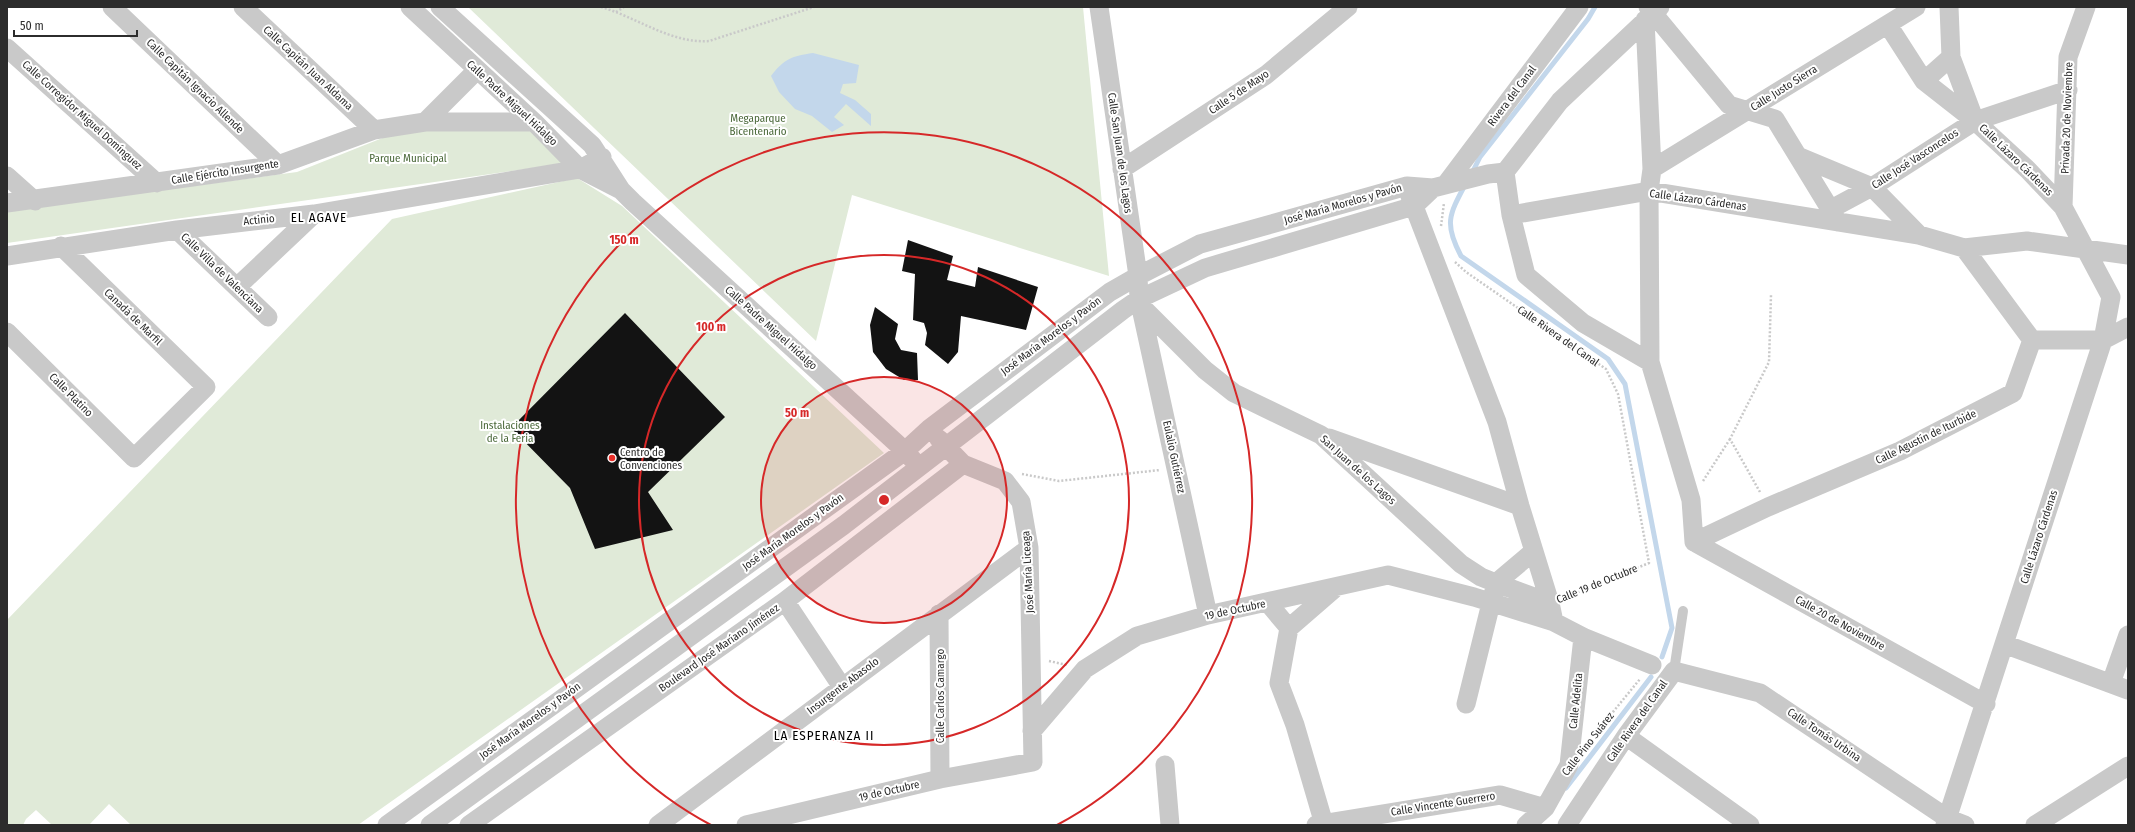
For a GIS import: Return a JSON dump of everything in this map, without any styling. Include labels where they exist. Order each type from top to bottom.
[{"type":"street","name":"Calle Capitán Ignacio Allende","points":[[112,7],[278,166]]},
{"type":"street","name":"Calle Capitán Juan Aldama","points":[[243,7],[374,130]]},
{"type":"street","name":"Calle Padre Miguel Hidalgo","points":[[410,7],[534,122],[580,169],[621,190],[905,451],[918,467]]},
{"type":"street","name":"Calle San Juan de los Lagos","points":[[1099,7],[1138,276],[1140,303]]},
{"type":"street","name":"Calle 5 de Mayo","points":[[1122,169],[1266,75],[1348,7]]},
{"type":"street","name":"Rivera del Canal","points":[[1442,185],[1579,7]]},
{"type":"street","name":"Calle Justo Sierra","points":[[1652,169],[1916,7]]},
{"type":"street","points":[[1949,7],[1951,57],[1975,121]]},
{"type":"street","name":"Privada 20 de Noviembre","points":[[2063,207],[2068,57],[2086,7]]},
{"type":"street","name":"Calle Padre Miguel Hidalgo","points":[[444,8],[592,145],[602,157],[621,190]]},
{"type":"street","points":[[1442,185],[1497,173],[1560,101],[1651,12]]},
{"type":"street","points":[[1651,12],[1729,104],[1775,119],[1800,157],[1835,216]]},
{"type":"street","points":[[1651,12],[1652,169],[1650,191],[1650,362],[1691,500],[1694,542]]},
{"type":"street","name":"Calle Lázaro Cárdenas","points":[[1888,25],[1924,81],[1975,121],[2028,170],[2063,207],[2111,297],[2103,340],[2004,644],[1986,704],[1946,821]]},
{"type":"street","name":"Calle Corregidor Miguel Domínguez","points":[[7,48],[157,183]]},
{"type":"street","points":[[1924,81],[1951,57]]},
{"type":"street","points":[[425,122],[477,70]]},
{"type":"street","name":"Calle José Vasconcelos","points":[[1835,216],[1872,188],[1975,121],[2068,90]]},
{"type":"street","name":"Calle Ejército Insurgente","points":[[7,203],[278,166],[374,130],[425,122],[534,122]]},
{"type":"street","name":"Actinio","points":[[7,256],[61,246],[177,230],[314,214],[580,169],[602,157]]},
{"type":"street","points":[[1800,157],[1872,188],[1919,235]]},
{"type":"street","points":[[1497,173],[1511,215],[1526,275],[1583,323],[1650,362]]},
{"type":"street","points":[[7,176],[35,200]]},
{"type":"street","name":"José María Morelos y Pavón","points":[[387,825],[905,451],[930,428],[1110,292],[1200,244],[1407,186],[1442,185]]},
{"type":"street","name":"José María Morelos y Pavón","points":[[430,825],[844,525],[1123,310],[1140,303],[1205,268],[1414,206],[1442,185]]},
{"type":"street","points":[[1407,186],[1497,422],[1520,506],[1550,603],[1554,622]]},
{"type":"street","name":"Calle Lázaro Cárdenas","points":[[1511,215],[1650,191],[1835,216],[1919,235],[1964,248],[2027,241],[2128,255]]},
{"type":"street","points":[[237,287],[314,214]]},
{"type":"street","name":"Calle Villa de Valenciana","points":[[177,230],[268,317]]},
{"type":"street","name":"Canadá de Marfil","points":[[61,246],[206,387],[134,458]]},
{"type":"street","points":[[1964,248],[2032,340],[2103,340],[2128,327]]},
{"type":"street","name":"San Juan de los Lagos","points":[[1140,303],[1205,370],[1234,393],[1321,435],[1461,564],[1481,578],[1496,582]]},
{"type":"street","name":"Eulalio Gutiérrez","points":[[1140,303],[1208,615]]},
{"type":"street","name":"Calle Platino","points":[[7,332],[134,458]]},
{"type":"street","name":"Calle Agustín de Iturbide","points":[[1694,542],[1768,507],[1900,451],[2013,393],[2032,340]]},
{"type":"street","name":"José María Liceaga","points":[[930,428],[963,464],[1005,481],[1021,502],[1028,548],[1033,762]]},
{"type":"street","points":[[1321,435],[1520,506]]},
{"type":"street","name":"Boulevard José Maríano Jiménez","points":[[469,825],[785,600],[963,464]]},
{"type":"street","name":"Calle 20 de Noviembre","points":[[1694,542],[1986,704]]},
{"type":"street","name":"Insurgente Abasolo","points":[[658,825],[1028,548]]},
{"type":"street","points":[[1466,704],[1482,600],[1496,582],[1534,551]]},
{"type":"street","name":"19 de Octubre","points":[[1032,732],[1085,669],[1137,636],[1208,615],[1388,576],[1482,600]]},
{"type":"street","name":"Calle 19 de Octubre","points":[[1496,582],[1550,603]]},
{"type":"street","points":[[1320,824],[1294,725],[1279,683],[1289,628],[1336,587]]},
{"type":"street","points":[[785,600],[842,686]]},
{"type":"street","points":[[1482,600],[1554,622],[1583,637],[1652,665]]},
{"type":"street","points":[[1268,603],[1289,628]]},
{"type":"street","name":"Calle Carlos Camargo","points":[[939,614],[940,779]]},
{"type":"street","points":[[2004,644],[2119,686],[2128,634]]},
{"type":"street","name":"Calle Adelita","points":[[1569,765],[1583,637]]},
{"type":"street","name":"Calle Rivera del Canal","points":[[1567,824],[1626,736],[1674,671]]},
{"type":"street","name":"Calle Tomás Urbina","points":[[1674,671],[1760,693],[1946,821],[1965,825]]},
{"type":"street","points":[[1626,736],[1750,825]]},
{"type":"street","name":"19 de Octubre","points":[[746,825],[940,779],[1033,762]]},
{"type":"street","points":[[1165,765],[1170,825]]},
{"type":"street","name":"Calle Pino Suárez","points":[[1526,825],[1545,808],[1569,765]]},
{"type":"street","points":[[2035,825],[2128,766]]},
{"type":"street","name":"Calle Vincente Guerrero","points":[[1320,824],[1500,795],[1545,808]]},
{"type":"lane","name":"Calle Rivera del Canal","points":[[1674,671],[1684,611]]},
{"type":"path","points":[[601,7],[682,39],[695,42],[709,41],[814,7]]},
{"type":"path","points":[[616,12],[624,7]]},
{"type":"path","points":[[1442,185],[1442,233]]},
{"type":"path","name":"Calle Rivera del Canal","points":[[1450,256],[1466,272],[1606,369],[1618,394],[1650,563]]},
{"type":"path","points":[[1691,500],[1730,439],[1769,362],[1771,295]]},
{"type":"path","points":[[1730,439],[1768,507]]},
{"type":"path","points":[[1015,473],[1059,481],[1176,468]]},
{"type":"path","name":"Calle 19 de Octubre","points":[[1550,603],[1650,563]]},
{"type":"path","points":[[1031,657],[1085,669]]},
{"type":"path","name":"Calle Pino Suárez","points":[[1589,742],[1652,665]]},
{"type":"green space","name":"Megaparque Bicentenario","points":[[468,7],[1083,7],[1109,276],[852,195],[816,341]]},
{"type":"green space","name":"Parque Municipal","points":[[405,129],[531,130],[568,163],[7,243],[7,211],[297,172]]},
{"type":"green space","name":"Instalaciones de la Feria","points":[[577,178],[622,206],[884,453],[358,825],[131,825],[109,804],[89,825],[52,825],[36,810],[26,819],[23,825],[7,825],[7,620],[392,219]]},
{"type":"water","points":[[813,53],[859,65],[856,83],[843,84],[840,93],[855,100],[871,114],[871,126],[846,104],[834,117],[844,125],[832,132],[812,116],[795,109],[779,92],[771,76],[776,70],[789,59],[799,55]]},
{"type":"building","points":[[908,240],[953,256],[947,280],[975,287],[978,267],[1038,287],[1026,330],[961,316],[958,352],[948,364],[925,345],[927,333],[924,323],[913,320],[915,274],[902,271]]},
{"type":"building","points":[[875,307],[898,324],[895,339],[901,350],[917,353],[918,380],[904,380],[886,369],[873,352],[870,325]]},
{"type":"building","name":"Centro de Convenciones","points":[[625,313],[725,417],[648,492],[673,530],[595,549],[570,488],[511,428]]},
{"type":"waterway","points":[[1472,173],[1480,157],[1588,19],[1595,7]]},
{"type":"waterway","points":[[1465,185],[1455,204],[1451,220],[1452,236],[1461,256],[1608,359],[1625,384],[1672,628],[1662,657]]},
{"type":"waterway","points":[[1566,788],[1651,677]]},
{"type":"place","name":"Centro de Convenciones","points":[[612,458]]},
{"type":"district","name":"EL AGAVE","points":[[319,217]]},
{"type":"district","name":"LA ESPERANZA II","points":[[824,735]]}]
